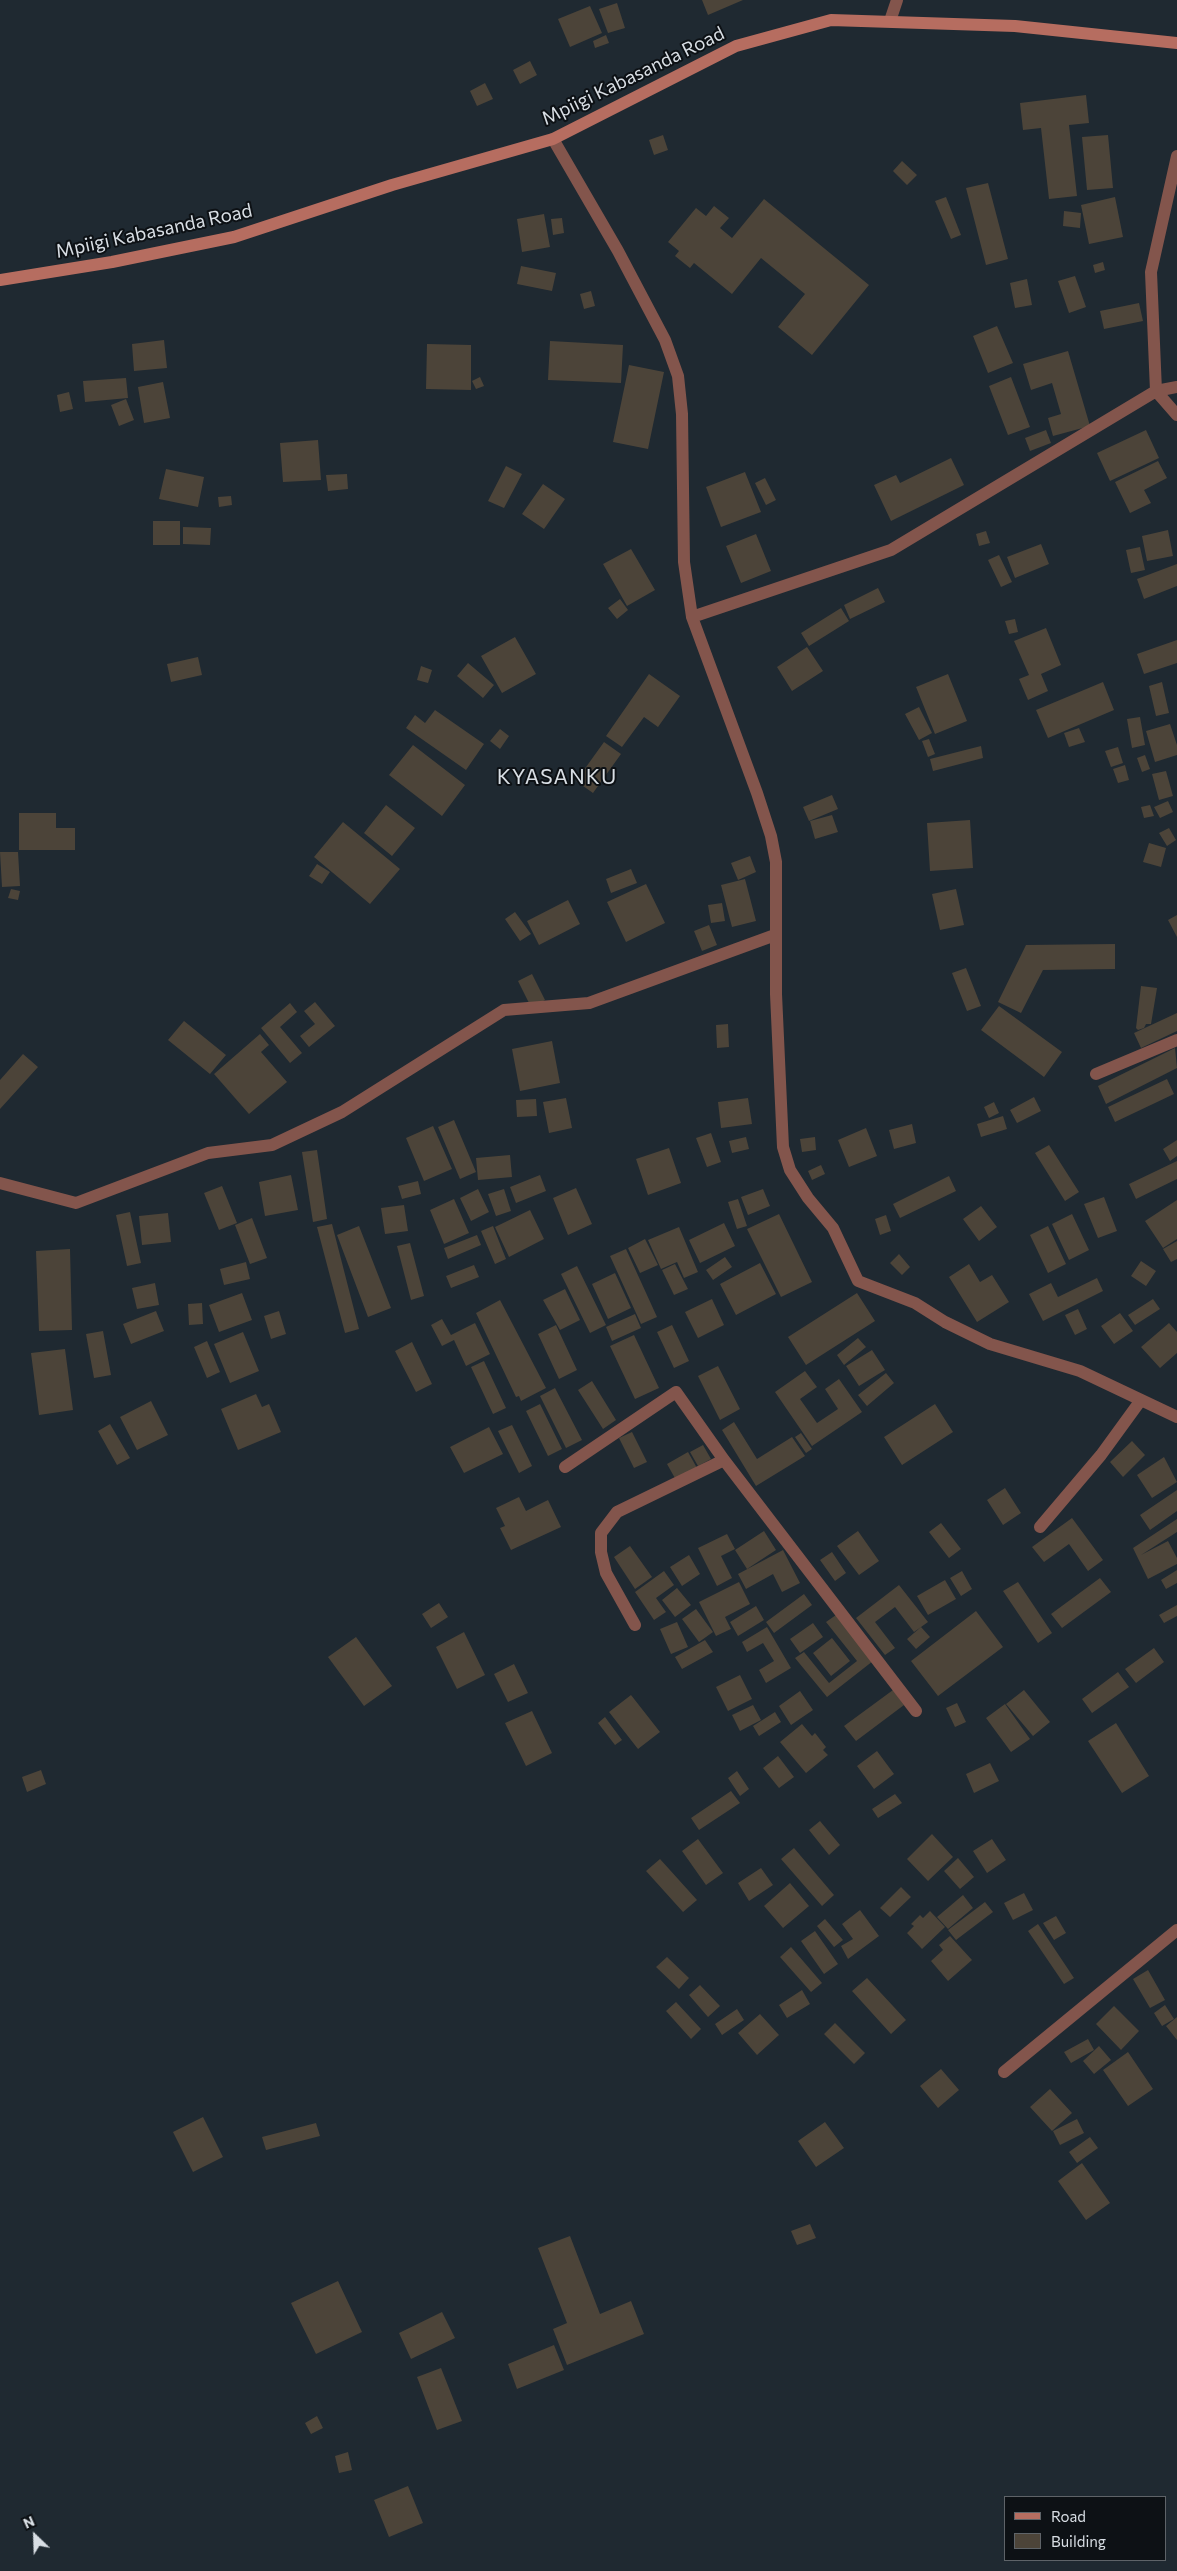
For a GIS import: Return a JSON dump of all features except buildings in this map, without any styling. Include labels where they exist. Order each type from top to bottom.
[{"type":"main road","name":"Mpiigi Kabasanda Road","points":[[0,280],[112,262],[234,237],[392,185],[553,139],[736,46],[831,20],[1015,26],[1177,43]]},
{"type":"street","points":[[890,21],[897,0]]},
{"type":"street","points":[[553,139],[623,259],[665,340],[678,376],[682,414],[684,562],[692,617],[771,836],[776,862],[776,994],[783,1147],[790,1170],[808,1198],[833,1228],[858,1280],[915,1303],[945,1322],[990,1344],[1080,1371],[1177,1417]]},
{"type":"street","points":[[1177,156],[1151,272],[1156,391],[1177,415]]},
{"type":"street","points":[[692,617],[890,550],[1156,391],[1177,387]]},
{"type":"street","points":[[0,1183],[76,1203],[208,1152],[272,1145],[342,1112],[504,1010],[589,1003],[775,936]]},
{"type":"street","points":[[1096,1074],[1177,1040]]},
{"type":"street","points":[[565,1468],[676,1392],[724,1460],[916,1712]]},
{"type":"street","points":[[1040,1527],[1102,1455],[1141,1400]]},
{"type":"street","points":[[635,1625],[606,1573],[601,1552],[601,1533],[617,1512],[724,1460]]},
{"type":"street","points":[[1004,2072],[1177,1930]]},
{"type":"district","name":"KYASANKU","points":[[557,777]]}]
